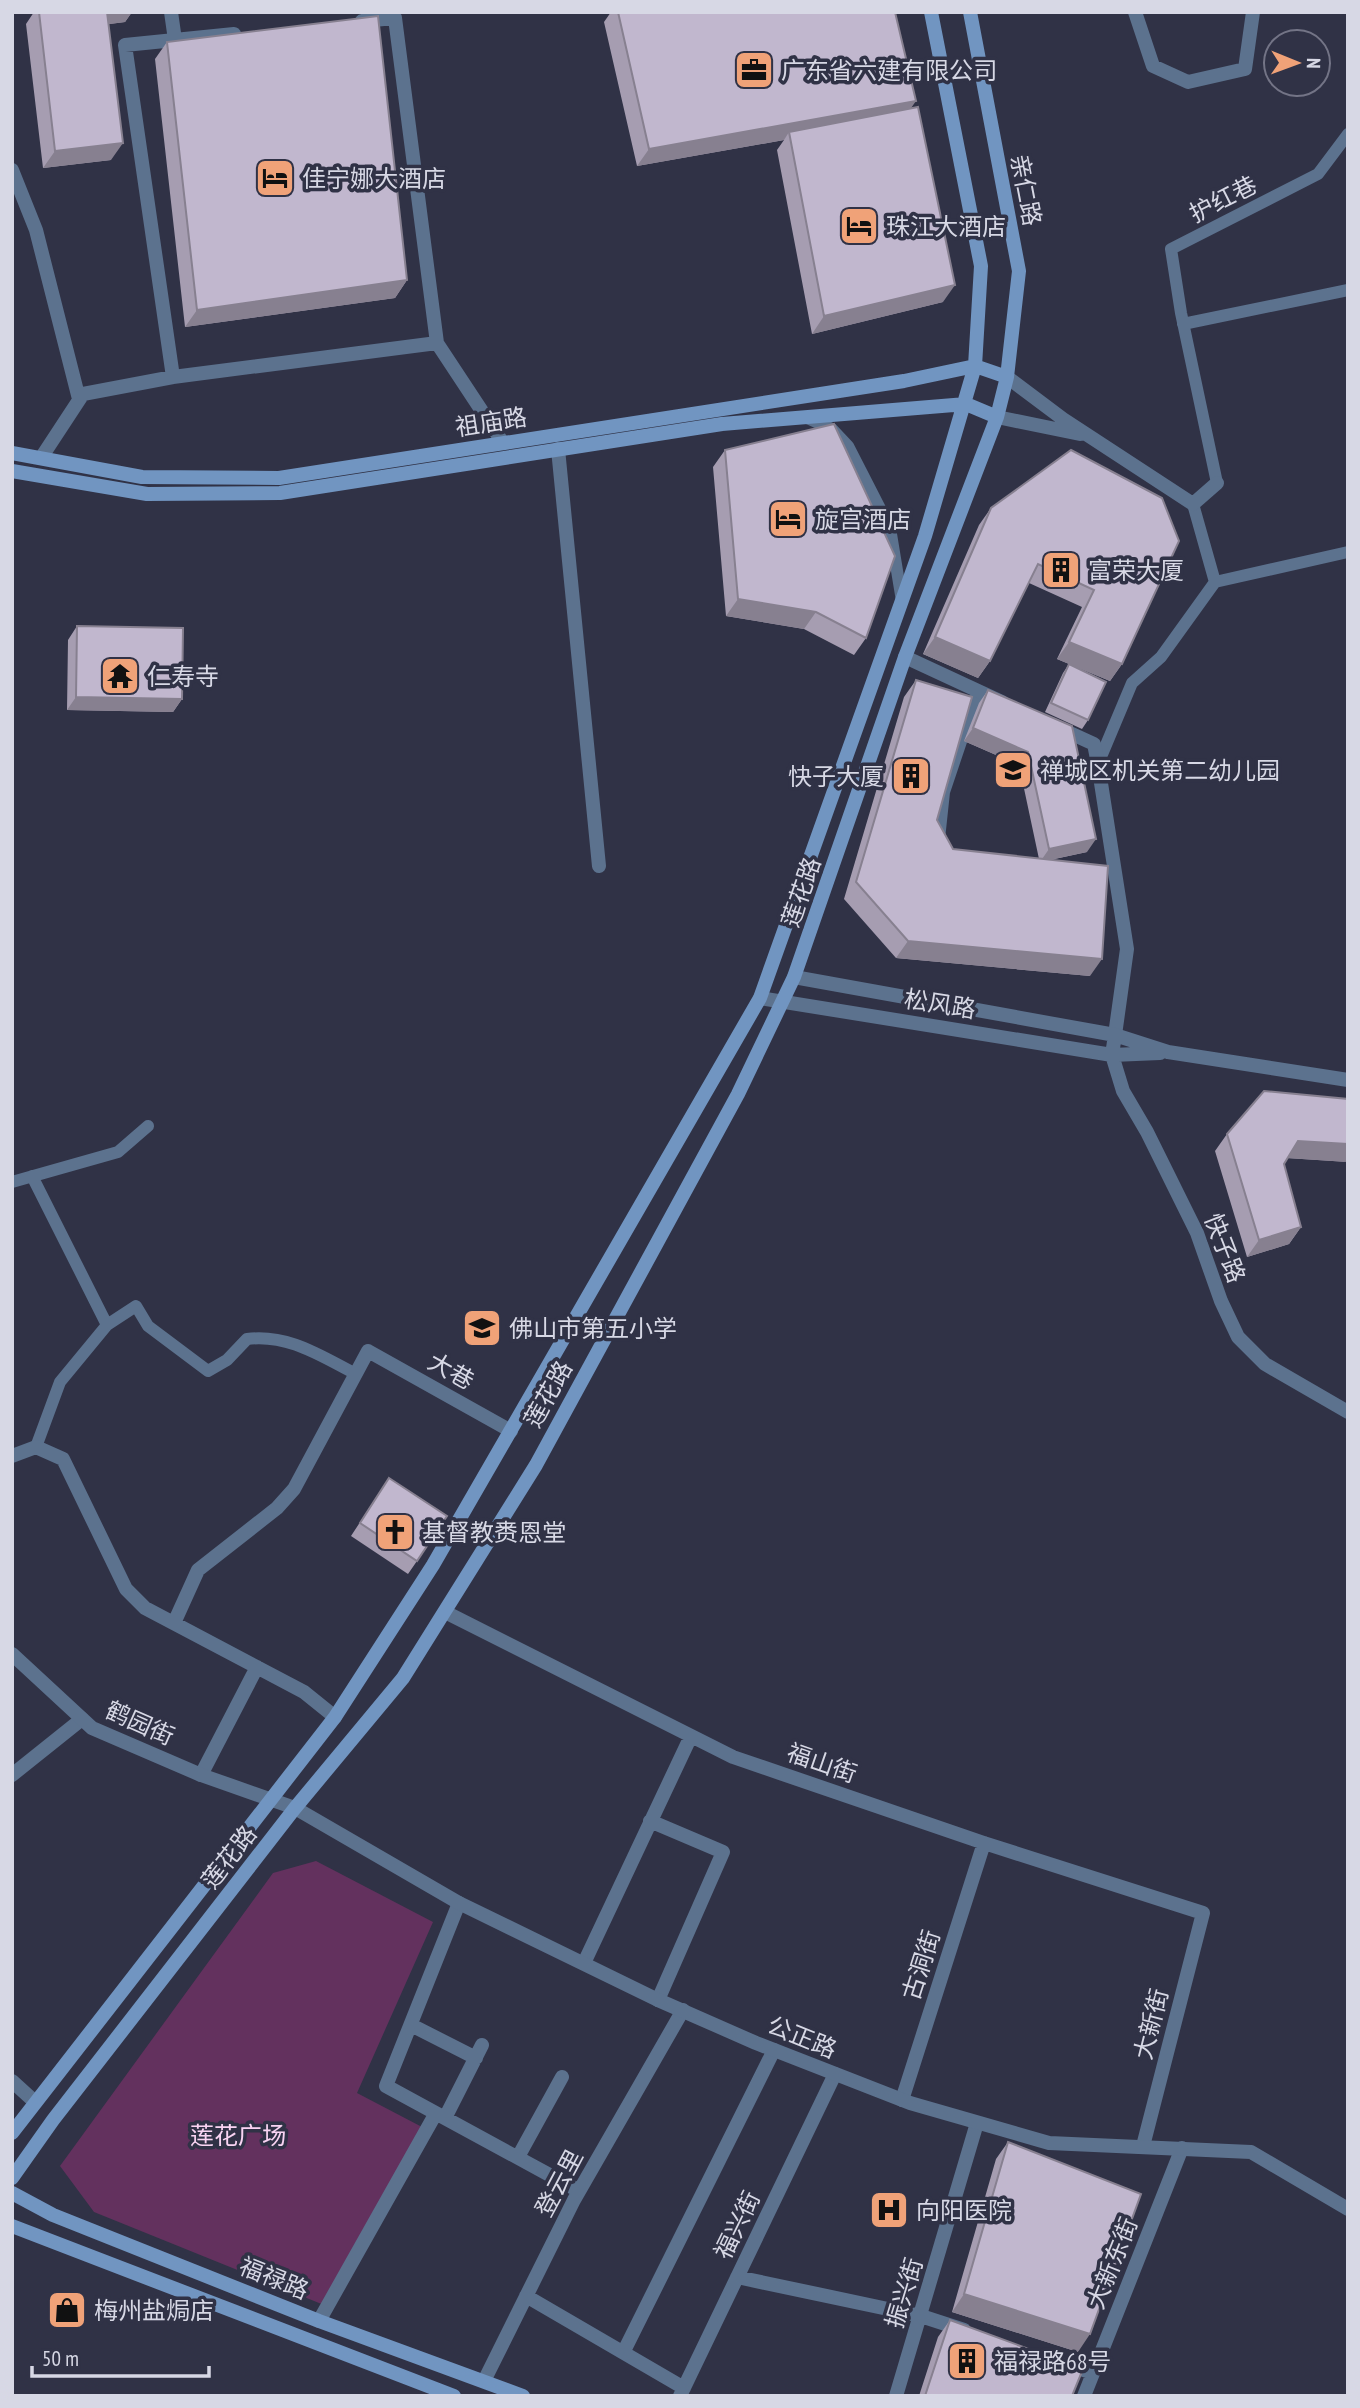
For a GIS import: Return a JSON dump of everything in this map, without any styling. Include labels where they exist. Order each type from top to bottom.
[{"type":"main road","points":[[931,12],[981,266],[975,366],[1007,377]]},
{"type":"main road","name":"亲仁路","points":[[970,12],[1018,271],[1007,377],[997,417]]},
{"type":"main road","name":"莲花路","points":[[12,2133],[335,1717],[433,1565],[760,998],[902,601],[966,404],[975,366]]},
{"type":"main road","name":"祖庙路","points":[[12,453],[142,477],[279,478],[904,381],[975,366]]},
{"type":"main road","points":[[966,404],[997,417]]},
{"type":"main road","name":"祖庙路","points":[[12,471],[147,494],[280,492],[722,424],[966,404]]},
{"type":"main road","name":"莲花路","points":[[12,2178],[53,2120],[295,1808],[403,1678],[536,1465],[738,1094],[794,977],[905,657],[997,417]]},
{"type":"main road","name":"松风路","points":[[770,973],[794,977]]},
{"type":"main road","name":"福禄路","points":[[12,2193],[53,2215],[319,2321],[523,2396]]},
{"type":"main road","name":"福禄路","points":[[12,2226],[454,2396]]},
{"type":"street","points":[[171,12],[175,40]]},
{"type":"street","points":[[1135,12],[1153,66],[1188,82],[1245,69],[1253,12]]},
{"type":"street","points":[[340,23],[395,18],[437,343],[503,443]]},
{"type":"street","points":[[173,377],[125,45],[244,33]]},
{"type":"street","points":[[12,170],[36,230],[79,399]]},
{"type":"street","points":[[41,458],[83,394],[173,377],[437,343]]},
{"type":"street","points":[[1007,377],[1088,435],[1193,504],[1217,483]]},
{"type":"street","points":[[997,417],[1088,435]]},
{"type":"street","points":[[558,449],[599,866]]},
{"type":"street","points":[[905,657],[1013,707]]},
{"type":"street","points":[[1048,723],[1094,744],[1098,764],[1110,878],[1127,949],[1112,1055]]},
{"type":"street","name":"松风路","points":[[794,977],[1115,1035],[1168,1052]]},
{"type":"street","name":"松风路","points":[[760,998],[1112,1055],[1168,1052]]},
{"type":"street","points":[[1168,1052],[1348,1080]]},
{"type":"street","name":"快子路","points":[[1112,1055],[1123,1091],[1147,1132],[1197,1233],[1221,1301],[1238,1337],[1265,1364],[1348,1412]]},
{"type":"street","name":"大巷","points":[[354,1373],[368,1351],[511,1431]]},
{"type":"street","points":[[174,1623],[198,1570],[277,1508],[294,1489],[354,1373]]},
{"type":"street","points":[[12,1456],[36,1447],[63,1459],[126,1589],[145,1608],[304,1692],[335,1717]]},
{"type":"street","name":"福山街","points":[[445,1612],[733,1757],[984,1843],[1203,1913]]},
{"type":"street","name":"鹤园街","points":[[12,1654],[92,1728],[201,1775],[270,1799]]},
{"type":"street","points":[[201,1775],[257,1668]]},
{"type":"street","points":[[12,1775],[82,1719]]},
{"type":"street","points":[[584,1963],[691,1736]]},
{"type":"street","name":"公正路","points":[[270,1799],[295,1808],[459,1903],[658,2000],[774,2050],[902,2100],[1049,2143],[1251,2151],[1348,2209]]},
{"type":"street","points":[[650,1821],[723,1852],[658,2000]]},
{"type":"street","name":"古洞街","points":[[902,2100],[984,1843]]},
{"type":"street","points":[[459,1903],[386,2086],[579,2191]]},
{"type":"street","name":"大新街","points":[[1143,2146],[1203,1913]]},
{"type":"street","name":"登云里","points":[[484,2381],[579,2191],[683,2010]]},
{"type":"street","points":[[319,2321],[479,2051],[411,2025]]},
{"type":"street","points":[[624,2351],[774,2050]]},
{"type":"street","name":"福兴街","points":[[682,2392],[835,2074]]},
{"type":"street","points":[[518,2157],[562,2077]]},
{"type":"street","points":[[12,2081],[35,2102]]},
{"type":"street","name":"振兴街","points":[[896,2396],[977,2123]]},
{"type":"street","name":"大新东街","points":[[1084,2396],[1182,2148]]},
{"type":"street","points":[[737,2277],[921,2316],[974,2333]]},
{"type":"street","points":[[526,2296],[624,2351],[682,2392]]},
{"type":"street","points":[[1053,2360],[1093,2373]]},
{"type":"lane","name":"护红巷","points":[[1183,324],[1171,249],[1318,174],[1348,134]]},
{"type":"lane","points":[[1217,483],[1183,324],[1348,290]]},
{"type":"lane","points":[[805,416],[832,429],[848,446],[890,528],[902,601]]},
{"type":"lane","points":[[1193,504],[1215,582]]},
{"type":"lane","points":[[1098,764],[1132,683],[1161,657],[1215,582],[1348,552]]},
{"type":"lane","points":[[951,852],[938,837],[944,792],[978,691]]},
{"type":"lane","points":[[12,1182],[118,1152],[148,1126]]},
{"type":"lane","points":[[32,1176],[107,1325]]},
{"type":"lane","points":[[36,1447],[60,1382],[107,1325],[136,1307],[148,1326],[208,1371],[228,1360],[247,1339],[268,1336],[293,1342],[354,1373]]},
{"type":"green space","name":"莲花广场","points":[[316,1861],[433,1922],[357,2093],[422,2127],[324,2305],[94,2212],[60,2166],[273,1873]]},
{"type":"building","points":[[39,12],[107,12],[123,143],[55,151]]},
{"type":"building","name":"广东省六建有限公司","points":[[618,12],[895,12],[916,101],[649,149]]},
{"type":"building","name":"佳宁娜大酒店","points":[[378,16],[407,280],[197,310],[167,42]]},
{"type":"building","name":"珠江大酒店","points":[[918,107],[955,285],[824,316],[789,132]]},
{"type":"building","name":"旋宫酒店","points":[[834,424],[895,556],[866,638],[816,612],[738,599],[725,450]]},
{"type":"building","name":"富荣大厦","points":[[1071,450],[1162,498],[1179,541],[1122,664],[1069,642],[1094,590],[1038,564],[990,661],[935,637],[991,508]]},
{"type":"building","name":"仁寿寺","points":[[77,626],[183,628],[182,699],[76,697]]},
{"type":"building","points":[[1069,664],[1106,682],[1088,720],[1051,703]]},
{"type":"building","name":"快子大厦","points":[[916,680],[972,697],[937,820],[953,849],[1108,866],[1102,959],[908,941],[856,882]]},
{"type":"building","points":[[988,690],[1072,726],[1096,839],[1049,849],[1028,752],[973,728]]},
{"type":"building","points":[[1264,1091],[1348,1099],[1348,1144],[1298,1141],[1284,1164],[1301,1227],[1259,1240],[1227,1134]]},
{"type":"building","name":"基督教赉恩堂","points":[[389,1478],[447,1516],[417,1561],[360,1523]]},
{"type":"building","points":[[1008,2142],[1141,2194],[1090,2334],[964,2294]]},
{"type":"building","name":"福禄路68号","points":[[950,2320],[1083,2369],[1072,2396],[925,2396]]},
{"type":"place","name":"广东省六建有限公司","points":[[754,70]]},
{"type":"place","name":"佳宁娜大酒店","points":[[275,178]]},
{"type":"place","name":"珠江大酒店","points":[[859,226]]},
{"type":"place","name":"旋宫酒店","points":[[788,519]]},
{"type":"place","name":"富荣大厦","points":[[1061,570]]},
{"type":"place","name":"仁寿寺","points":[[120,676]]},
{"type":"place","name":"禅城区机关第二幼儿园","points":[[1013,770]]},
{"type":"place","name":"快子大厦","points":[[911,776]]},
{"type":"place","name":"佛山市第五小学","points":[[482,1328]]},
{"type":"place","name":"基督教赉恩堂","points":[[395,1532]]},
{"type":"place","name":"向阳医院","points":[[889,2210]]},
{"type":"place","name":"梅州盐焗店","points":[[67,2310]]},
{"type":"place","name":"福禄路68号","points":[[967,2361]]}]
